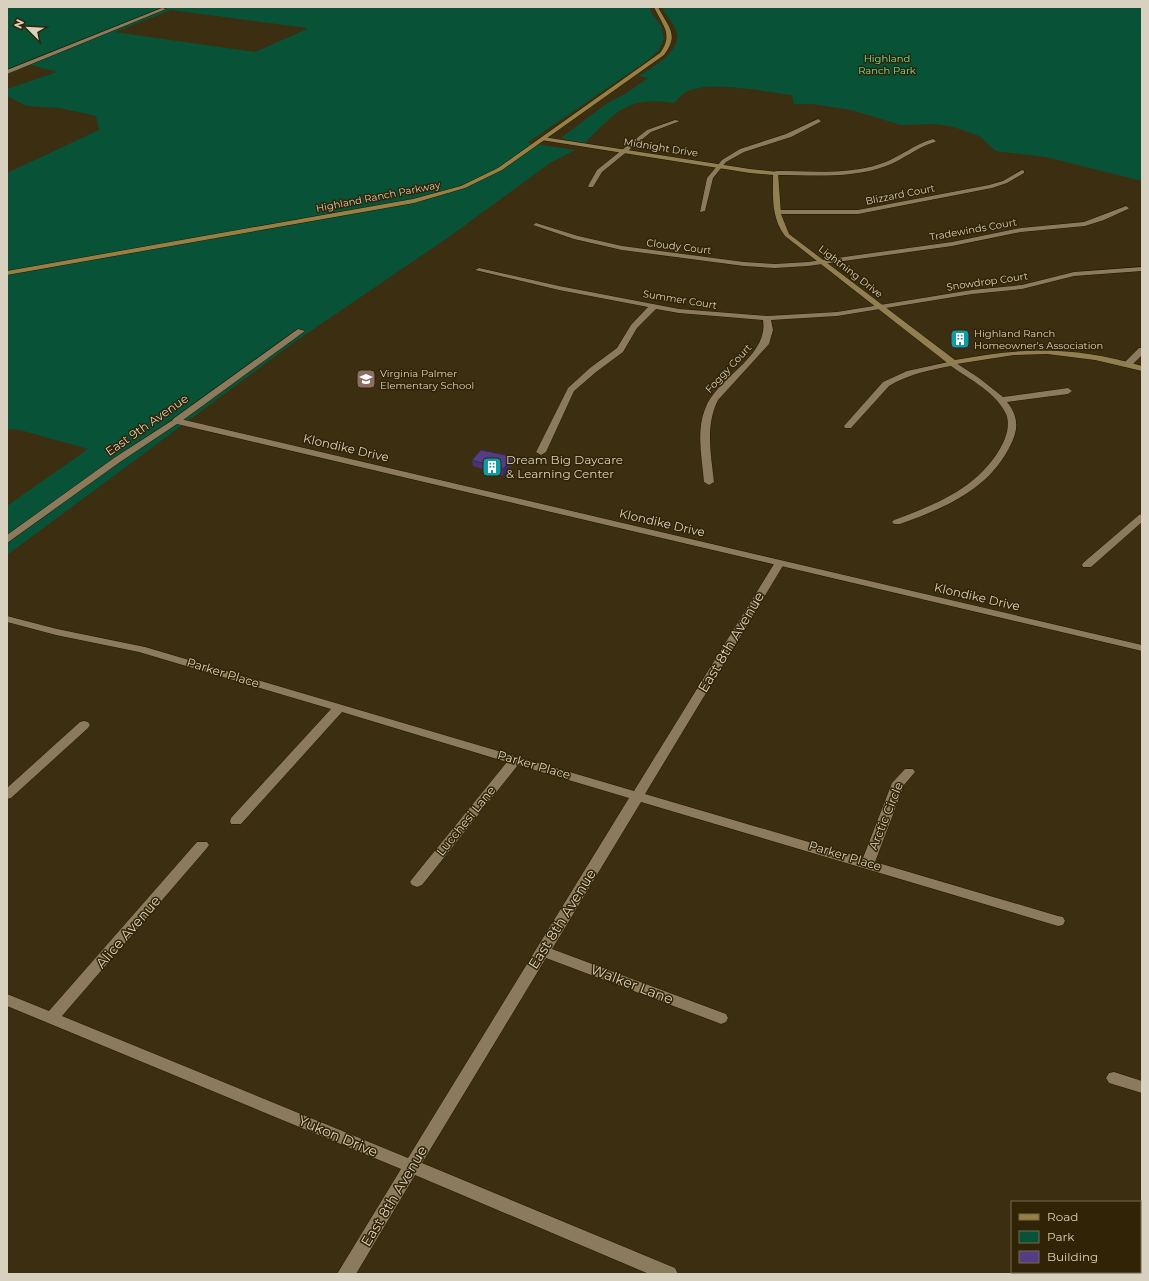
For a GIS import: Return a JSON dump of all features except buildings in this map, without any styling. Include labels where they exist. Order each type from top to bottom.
[{"type":"main road","name":"Highland Ranch Parkway","points":[[7,273],[433,196],[463,187],[484,178],[543,140],[652,62],[665,50],[670,43],[670,35],[656,7]]},
{"type":"main road","name":"Midnight Drive","points":[[543,140],[776,173]]},
{"type":"main road","name":"Lightning Drive","points":[[776,173],[779,223],[787,235],[953,363]]},
{"type":"main road","points":[[953,363],[999,355],[1032,352],[1091,356],[1142,369]]},
{"type":"street","points":[[7,72],[164,9]]},
{"type":"street","points":[[591,186],[600,170],[649,131],[677,120]]},
{"type":"street","points":[[702,211],[710,178],[719,166],[738,152],[792,134],[818,121]]},
{"type":"street","points":[[776,173],[830,173],[863,170],[891,161],[915,147],[933,141]]},
{"type":"street","name":"Blizzard Court","points":[[778,212],[836,213],[872,210],[990,187],[1005,182],[1022,172]]},
{"type":"street","name":"Tradewinds Court","points":[[822,262],[952,244],[1021,230],[1094,222],[1126,208]]},
{"type":"street","name":"Cloudy Court","points":[[536,225],[600,244],[648,252],[760,266],[792,266],[822,262]]},
{"type":"street","name":"Summer Court","points":[[479,270],[559,288],[703,314],[767,318],[837,314],[881,308]]},
{"type":"street","name":"Snowdrop Court","points":[[881,308],[972,292],[1022,287],[1074,274],[1142,270]]},
{"type":"street","points":[[541,452],[564,402],[572,390],[592,370],[620,350],[634,327],[654,306]]},
{"type":"street","name":"Foggy Court","points":[[709,482],[705,424],[709,406],[714,398],[765,344],[769,330],[767,318]]},
{"type":"street","name":"East 9th Avenue","points":[[7,540],[301,331]]},
{"type":"street","points":[[1128,365],[1142,350]]},
{"type":"street","points":[[848,426],[886,384],[894,378],[917,370],[953,363],[1001,400],[1011,414],[1012,421],[1006,448],[993,466],[976,483],[940,505],[897,522]]},
{"type":"street","points":[[1001,400],[1068,391]]},
{"type":"street","name":"Klondike Drive","points":[[176,421],[779,564],[1142,648]]},
{"type":"street","points":[[1087,565],[1142,517]]},
{"type":"street","name":"East 8th Avenue","points":[[346,1274],[779,564]]},
{"type":"street","name":"Parker Place","points":[[7,619],[56,632],[141,649],[515,760],[639,795],[1058,921]]},
{"type":"street","points":[[236,821],[340,708]]},
{"type":"street","points":[[7,795],[84,725]]},
{"type":"street","name":"Lucchesi Lane","points":[[417,882],[515,760]]},
{"type":"street","name":"Arctic Circle","points":[[868,863],[898,783],[909,772]]},
{"type":"street","name":"Alice Avenue","points":[[52,1018],[202,845]]},
{"type":"street","name":"Walker Lane","points":[[542,951],[721,1018]]},
{"type":"street","name":"Yukon Drive","points":[[7,1000],[260,1103],[412,1168],[669,1274]]},
{"type":"street","points":[[1114,1078],[1142,1087]]},
{"type":"green space","points":[[7,7],[650,7],[651,12],[661,26],[664,38],[659,50],[648,60],[527,143],[575,150],[550,163],[446,239],[293,343],[7,555],[7,506],[88,449],[20,430],[7,429],[7,173],[99,130],[96,116],[60,108],[27,106],[7,96],[7,89],[57,72],[31,65],[7,75]],"holes":[[[171,10],[307,28],[255,52],[115,32]]]},
{"type":"green space","name":"Highland Ranch Park","points":[[662,7],[1142,7],[1142,181],[1046,157],[996,151],[979,136],[954,127],[935,124],[901,125],[851,110],[812,104],[794,104],[792,95],[739,88],[699,88],[688,91],[674,103],[658,101],[633,104],[614,115],[585,143],[563,139],[562,137],[609,102],[625,94],[648,78],[639,76],[660,62],[672,51],[676,44],[677,36],[674,25]]},
{"type":"place","name":"Highland Ranch Homeowner's Association","points":[[960,339]]},
{"type":"place","name":"Virginia Palmer Elementary School","points":[[366,379]]},
{"type":"place","name":"Dream Big Daycare & Learning Center","points":[[492,467]]}]
